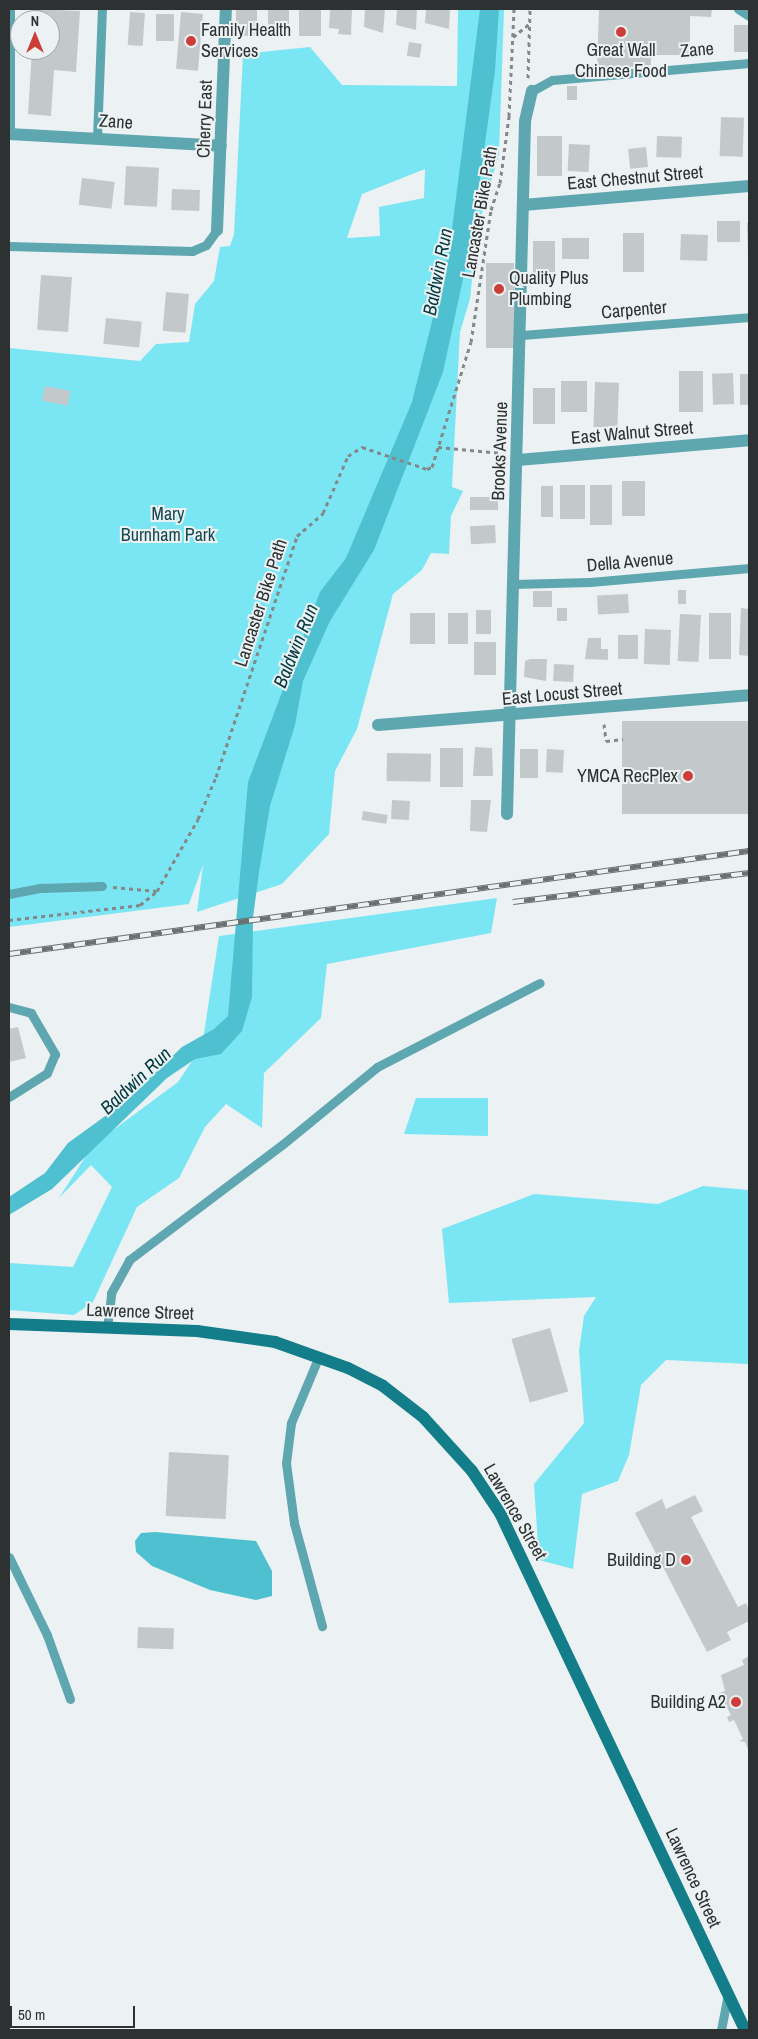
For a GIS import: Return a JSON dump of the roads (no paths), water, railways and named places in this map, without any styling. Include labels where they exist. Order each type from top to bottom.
[{"type":"street","name":"Cherry East","points":[[218,230],[226,9]]},
{"type":"street","name":"Brooks Avenue","points":[[507,814],[522,335],[526,107],[532,91]]},
{"type":"street","name":"Zane","points":[[10,134],[221,146]]},
{"type":"street","name":"East Chestnut Street","points":[[524,206],[749,186]]},
{"type":"street","name":"East Walnut Street","points":[[518,456],[749,440]]},
{"type":"street","name":"East Locust Street","points":[[378,725],[510,716],[749,695]]},
{"type":"street","name":"Lawrence Street","points":[[9,1324],[243,1336],[319,1356],[383,1386],[405,1401],[447,1441],[477,1478],[527,1567],[745,2030]]},
{"type":"lane","points":[[10,9],[10,134]]},
{"type":"lane","points":[[97,138],[102,9]]},
{"type":"lane","points":[[738,9],[749,16]]},
{"type":"lane","name":"Zane","points":[[532,91],[552,80],[749,63]]},
{"type":"lane","points":[[9,246],[192,251],[206,245],[218,230]]},
{"type":"lane","name":"Carpenter","points":[[522,335],[749,317]]},
{"type":"lane","name":"Della Avenue","points":[[513,584],[590,582],[749,568]]},
{"type":"lane","points":[[9,894],[41,888],[102,886]]},
{"type":"lane","points":[[107,1328],[111,1294],[129,1260],[377,1067],[540,983]]},
{"type":"lane","points":[[9,1008],[31,1013],[55,1054],[47,1073],[9,1096]]},
{"type":"lane","points":[[319,1356],[291,1423],[286,1463],[294,1523],[322,1626]]},
{"type":"lane","points":[[9,1557],[47,1635],[70,1699]]},
{"type":"lane","points":[[721,2030],[728,1995]]},
{"type":"railway","points":[[9,954],[749,851]]},
{"type":"railway","points":[[513,902],[749,873]]},
{"type":"place","name":"Great Wall Chinese Food","points":[[621,32]]},
{"type":"place","name":"Family Health Services","points":[[191,41]]},
{"type":"place","name":"Quality Plus Plumbing","points":[[499,289]]},
{"type":"place","name":"YMCA RecPlex","points":[[688,776]]},
{"type":"place","name":"Building D","points":[[686,1560]]},
{"type":"place","name":"Building A2","points":[[736,1702]]},
{"type":"water label","name":"Baldwin Run","points":[[438,272]]},
{"type":"water label","name":"Baldwin Run","points":[[296,646]]},
{"type":"water label","name":"Baldwin Run","points":[[136,1081]]},
{"type":"park label","name":"Mary Burnham Park","points":[[168,525]]}]
